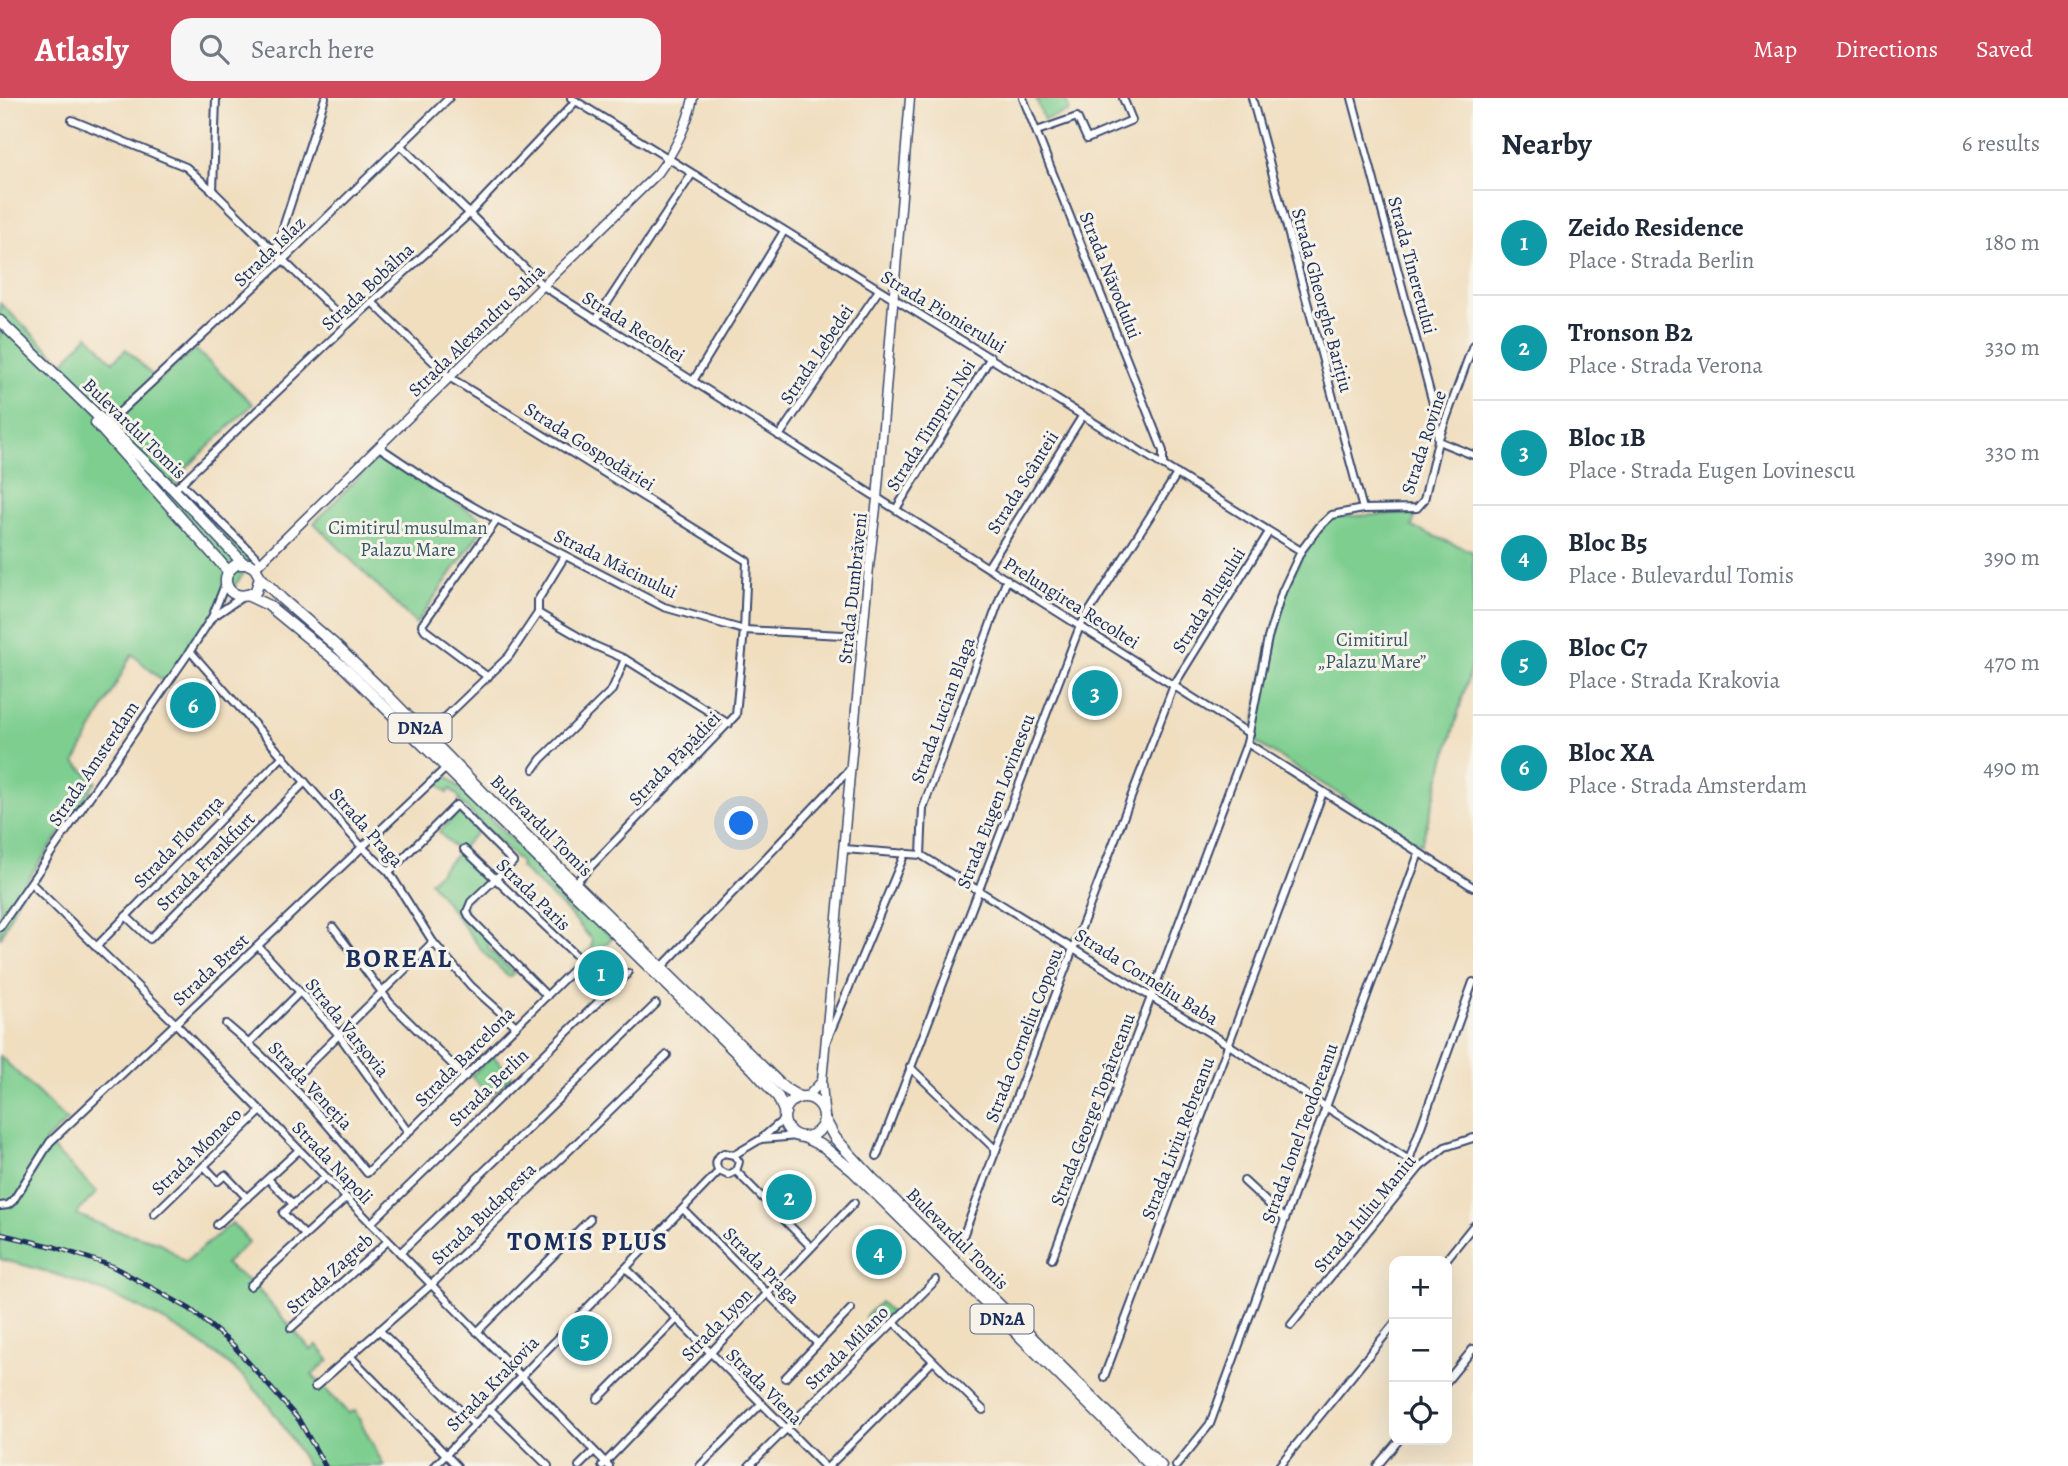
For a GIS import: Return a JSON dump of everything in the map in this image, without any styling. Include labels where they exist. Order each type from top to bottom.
[{"type":"main road","name":"Bulevardul Tomis","points":[[0,321],[107,424],[178,486],[243,563]]},
{"type":"main road","name":"Bulevardul Tomis","points":[[0,330],[101,428],[227,577]]},
{"type":"main road","points":[[243,563],[259,569],[260,585],[246,596],[235,595],[227,577],[237,564],[243,563]]},
{"type":"main road","name":"Bulevardul Tomis","points":[[259,569],[283,600],[334,644],[427,734],[784,1088],[803,1097]]},
{"type":"main road","name":"Bulevardul Tomis","points":[[246,596],[268,605],[346,669],[752,1068],[778,1097],[784,1116]]},
{"type":"main road","points":[[784,1116],[788,1105],[803,1097]]},
{"type":"main road","name":"DN2A","points":[[803,1097],[819,1102],[824,1115]]},
{"type":"main road","name":"Bulevardul Tomis","points":[[824,1115],[835,1138],[871,1177],[1161,1466]]},
{"type":"main road","points":[[801,1137],[817,1133],[824,1115]]},
{"type":"main road","name":"DN2A","points":[[784,1116],[788,1130],[801,1137]]},
{"type":"main road","name":"Bulevardul Tomis","points":[[801,1137],[824,1147],[853,1171],[1151,1466]]},
{"type":"street","points":[[213,191],[216,98]]},
{"type":"street","points":[[275,252],[325,98]]},
{"type":"street","name":"Strada Islaz","points":[[107,424],[283,260],[449,98]]},
{"type":"street","name":"Strada Alexandru Sahia","points":[[259,569],[658,173],[689,118],[693,98]]},
{"type":"street","name":"Strada Dumbrăveni","points":[[824,1115],[822,1082],[825,1045],[877,499],[910,98]]},
{"type":"street","name":"Strada Năvodului","points":[[1023,98],[1163,451],[1163,465]]},
{"type":"street","points":[[1037,131],[1077,117],[1087,139],[1132,120],[1122,98]]},
{"type":"street","name":"Strada Gheorghe Barițiu","points":[[1252,98],[1363,509]]},
{"type":"street","name":"Strada Tineretului","points":[[1352,98],[1435,411],[1438,441]]},
{"type":"street","name":"Strada Pionierului","points":[[573,100],[1301,551]]},
{"type":"street","name":"Strada Bobâlna","points":[[178,486],[348,324],[469,214],[573,100]]},
{"type":"street","points":[[72,120],[186,167],[348,324]]},
{"type":"street","name":"Strada Recoltei","points":[[400,145],[543,286],[877,499]]},
{"type":"street","points":[[596,320],[692,174]]},
{"type":"street","points":[[692,382],[784,231]]},
{"type":"street","name":"Strada Lebedei","points":[[779,436],[879,290]]},
{"type":"street","name":"Strada Gospodăriei","points":[[372,302],[450,377],[747,561],[744,630]]},
{"type":"street","name":"Strada Rovine","points":[[1417,508],[1424,500],[1438,441],[1473,345]]},
{"type":"street","name":"Strada Timpuri Noi","points":[[896,509],[991,357]]},
{"type":"street","name":"Strada Scânteii","points":[[988,567],[1083,415]]},
{"type":"street","points":[[1438,441],[1473,455]]},
{"type":"street","name":"Strada Măcinului","points":[[379,447],[437,486],[664,607],[744,630],[863,636]]},
{"type":"street","name":"Strada Eugen Lovinescu","points":[[877,1156],[1080,626],[1177,474]]},
{"type":"street","points":[[178,486],[259,569]]},
{"type":"street","name":"Prelungirea Recoltei","points":[[877,499],[1250,734]]},
{"type":"street","name":"Strada George Topârceanu","points":[[1052,1259],[1247,743],[1268,638],[1282,592],[1301,551],[1332,515],[1363,509],[1417,508]]},
{"type":"street","points":[[488,677],[422,625],[498,520]]},
{"type":"street","name":"Strada Plugului","points":[[1174,685],[1269,531]]},
{"type":"street","points":[[427,734],[509,656],[538,613],[538,600],[565,556]]},
{"type":"street","name":"Strada Amsterdam","points":[[0,927],[190,651],[212,617],[227,577]]},
{"type":"street","name":"Strada Lucian Blaga","points":[[921,855],[923,807],[1007,579]]},
{"type":"street","name":"Strada Amsterdam","points":[[212,617],[246,596]]},
{"type":"street","points":[[538,613],[593,645],[625,659],[729,724]]},
{"type":"street","name":"Strada Păpădiei","points":[[575,883],[736,715],[744,630]]},
{"type":"street","name":"Strada Praga","points":[[190,651],[362,847],[389,872],[433,942],[471,986],[516,1026]]},
{"type":"street","points":[[534,769],[612,690],[625,659]]},
{"type":"street","name":"Strada Corneliu Coposu","points":[[962,1239],[1174,685]]},
{"type":"street","points":[[1247,743],[1473,887]]},
{"type":"street","name":"Strada Florența","points":[[96,947],[283,756]]},
{"type":"street","name":"Strada Brest","points":[[0,1206],[13,1201],[50,1142],[447,767]]},
{"type":"street","points":[[661,968],[851,768]]},
{"type":"street","name":"Strada Frankfurt","points":[[126,916],[150,939],[305,782]]},
{"type":"street","name":"Strada Liviu Rebreanu","points":[[1104,1377],[1323,792]]},
{"type":"street","points":[[389,872],[456,805],[513,862],[472,901],[467,912],[475,925],[547,996]]},
{"type":"street","name":"Strada Paris","points":[[464,849],[582,961]]},
{"type":"street","name":"Strada Corneliu Baba","points":[[844,849],[921,855],[1151,996],[1420,1167]]},
{"type":"street","points":[[825,1045],[905,853]]},
{"type":"street","name":"Strada Ionel Teodoreanu","points":[[1176,1466],[1210,1424],[1419,853]]},
{"type":"street","name":"Strada Napoli","points":[[31,883],[176,1024],[606,1465]]},
{"type":"street","points":[[333,927],[390,1003],[464,1077]]},
{"type":"street","points":[[290,1083],[433,942]]},
{"type":"street","name":"Strada Varșovia","points":[[258,946],[339,1035],[408,1132]]},
{"type":"street","name":"Strada Barcelona","points":[[368,1173],[582,961]]},
{"type":"street","name":"Strada Berlin","points":[[370,1223],[628,973]]},
{"type":"street","points":[[1409,1160],[1473,982]]},
{"type":"street","points":[[249,1043],[300,992]]},
{"type":"street","points":[[400,1253],[656,1004]]},
{"type":"street","name":"Strada Veneția","points":[[226,1024],[290,1083],[368,1173]]},
{"type":"street","name":"Strada Budapesta","points":[[315,1387],[431,1285],[667,1055]]},
{"type":"street","points":[[910,1067],[996,1150]]},
{"type":"street","points":[[803,1097],[822,1082]]},
{"type":"street","name":"Strada Monaco","points":[[154,1214],[261,1111]]},
{"type":"street","points":[[734,1154],[739,1162],[736,1171],[728,1175],[719,1171],[716,1164],[718,1157],[724,1153],[734,1154],[761,1139],[784,1116]]},
{"type":"street","points":[[761,1139],[801,1137]]},
{"type":"street","name":"Strada Iuliu Maniu","points":[[1291,1325],[1420,1167],[1445,1147],[1473,1138]]},
{"type":"street","points":[[217,1225],[299,1150]]},
{"type":"street","points":[[204,1166],[218,1181],[225,1175],[247,1198]]},
{"type":"street","name":"Strada Krakovia","points":[[435,1466],[719,1171]]},
{"type":"street","points":[[736,1171],[811,1247]]},
{"type":"street","points":[[305,1235],[284,1213],[325,1177]]},
{"type":"street","points":[[268,1179],[293,1205]]},
{"type":"street","points":[[1244,1181],[1284,1219]]},
{"type":"street","points":[[250,1286],[346,1198]]},
{"type":"street","name":"Strada Lyon","points":[[606,1465],[854,1203]]},
{"type":"street","name":"Strada Praga","points":[[683,1209],[818,1344]]},
{"type":"street","points":[[477,1332],[590,1219]]},
{"type":"street","points":[[1449,1256],[1473,1226]]},
{"type":"street","name":"Strada Zagreb","points":[[291,1328],[388,1241]]},
{"type":"street","name":"Strada Viena","points":[[626,1268],[824,1466]]},
{"type":"street","name":"Strada Milano","points":[[749,1466],[936,1280]]},
{"type":"street","points":[[785,1378],[851,1309]]},
{"type":"street","points":[[598,1399],[677,1319]]},
{"type":"street","points":[[894,1322],[983,1410]]},
{"type":"street","points":[[379,1330],[474,1424]]},
{"type":"street","points":[[1279,1466],[1389,1330]]},
{"type":"street","points":[[1452,1375],[1473,1349]]},
{"type":"street","points":[[350,1356],[457,1466]]},
{"type":"street","points":[[829,1466],[933,1361]]},
{"type":"street","points":[[700,1466],[761,1404]]},
{"type":"street","points":[[489,1408],[548,1466]]},
{"type":"street","points":[[1377,1466],[1395,1445]]},
{"type":"street","points":[[579,1466],[594,1451]]},
{"type":"green space","points":[[1036,98],[1065,98],[1070,111],[1044,120]]},
{"type":"green space","points":[[0,303],[63,363],[88,335],[113,362],[126,349],[158,381],[195,349],[253,404],[173,481],[253,560],[165,683],[132,654],[75,762],[96,782],[24,885],[0,939]]},
{"type":"green space","name":"Cimitirul musulman Palazu Mare","points":[[380,455],[487,522],[416,624],[314,523]]},
{"type":"green space","name":"Cimitirul „Palazu Mare”","points":[[1416,513],[1412,527],[1473,552],[1473,660],[1421,845],[1252,740],[1268,651],[1280,608],[1297,567],[1312,541],[1331,517]]},
{"type":"green space","points":[[448,777],[612,938],[592,958],[587,953],[591,949],[592,940],[567,911],[520,867],[521,863],[459,801],[460,798],[451,789],[447,793],[438,784]]},
{"type":"green space","points":[[457,813],[461,813],[478,831],[460,850],[491,880],[464,902],[467,917],[488,942],[488,948],[514,973],[509,977],[484,953],[430,881],[459,852],[439,832]]},
{"type":"green space","points":[[492,1055],[512,1076],[490,1096],[471,1076]]},
{"type":"green space","points":[[0,1056],[67,1121],[45,1141],[97,1192],[76,1214],[109,1228],[161,1243],[185,1262],[232,1223],[249,1242],[225,1264],[255,1286],[311,1350],[317,1345],[329,1360],[312,1375],[348,1413],[355,1411],[384,1466],[307,1466],[278,1418],[252,1386],[216,1354],[188,1335],[128,1302],[97,1289],[0,1259]]},
{"type":"green space","points":[[880,1302],[894,1316],[879,1331],[865,1317]]},
{"type":"railway","points":[[0,1234],[55,1247],[112,1266],[190,1309],[233,1345],[299,1420],[325,1466]]},
{"type":"place","name":"Bloc 1B","points":[[1095,693]]},
{"type":"place","name":"Bloc XA","points":[[193,705]]},
{"type":"place","name":"Zeido Residence","points":[[601,973]]},
{"type":"place","name":"Tronson B2","points":[[789,1197]]},
{"type":"place","name":"Bloc B5","points":[[879,1252]]},
{"type":"place","name":"Bloc C7","points":[[585,1338]]},
{"type":"district","name":"BOREAL","points":[[399,958]]},
{"type":"district","name":"TOMIS PLUS","points":[[588,1241]]}]
